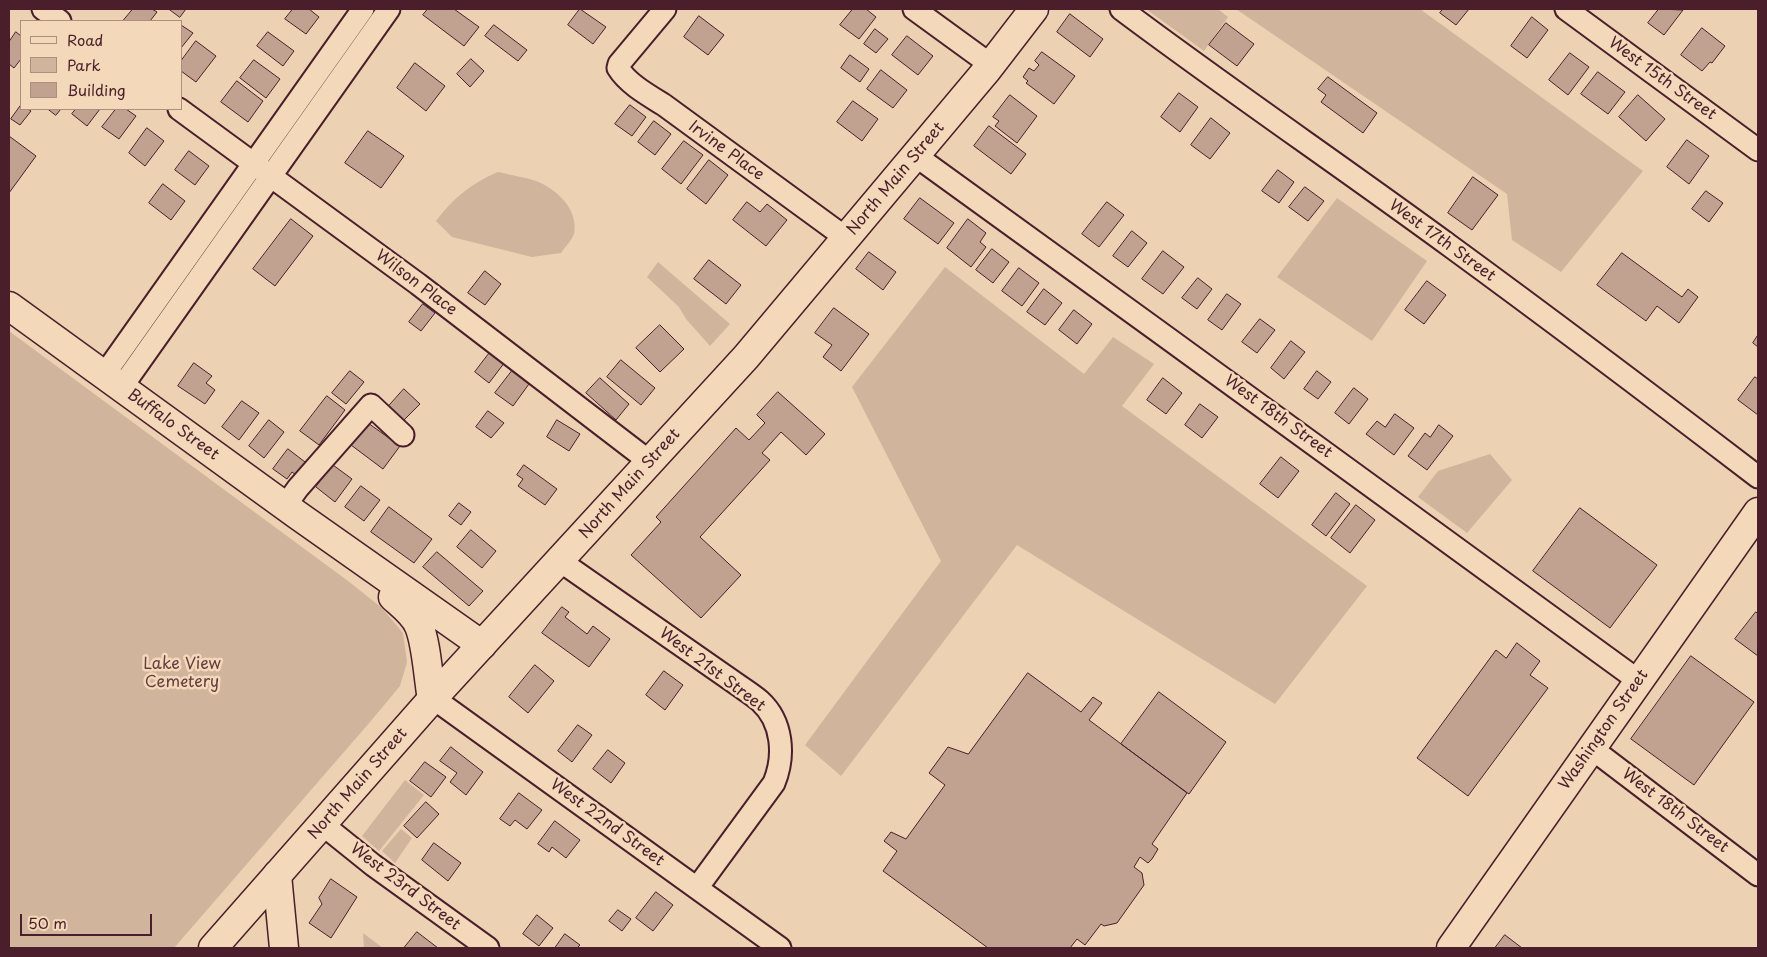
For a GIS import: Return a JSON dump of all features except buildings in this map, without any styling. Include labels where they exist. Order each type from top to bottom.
[{"type":"main road","name":"North Main Street","points":[[213,948],[433,698],[746,357],[991,66],[1034,9]]},
{"type":"main road","name":"Buffalo Street","points":[[9,306],[285,506],[482,645]]},
{"type":"main road","name":"Washington Street","points":[[1451,948],[1758,512]]},
{"type":"main road","name":"Buffalo Street","points":[[337,543],[348,562],[409,611],[419,626],[433,698]]},
{"type":"main road","points":[[278,875],[284,948]]},
{"type":"street","points":[[43,9],[59,20]]},
{"type":"street","points":[[112,382],[254,164],[363,9]]},
{"type":"street","points":[[112,382],[271,176],[388,9]]},
{"type":"street","name":"Irvine Place","points":[[665,9],[623,58],[618,68],[638,88],[846,238]]},
{"type":"street","points":[[914,9],[991,66]]},
{"type":"street","name":"West 17th Street","points":[[1121,9],[1197,66],[1465,257],[1629,378],[1758,477]]},
{"type":"street","name":"West 15th Street","points":[[1566,9],[1758,150]]},
{"type":"street","name":"Wilson Place","points":[[180,110],[418,284],[650,462]]},
{"type":"street","name":"West 18th Street","points":[[916,156],[1326,451],[1639,681]]},
{"type":"street","points":[[285,506],[298,488],[371,405],[403,435]]},
{"type":"street","name":"West 21st Street","points":[[560,561],[738,684],[761,702],[774,718],[782,750],[779,771],[774,782],[696,888]]},
{"type":"street","name":"West 22nd Street","points":[[433,698],[780,948]]},
{"type":"street","name":"West 18th Street","points":[[1591,748],[1758,875]]},
{"type":"street","name":"West 23rd Street","points":[[322,824],[374,865],[488,948]]},
{"type":"green space","points":[[1146,9],[1218,9],[1228,17],[1204,51]]},
{"type":"green space","points":[[1236,9],[1420,9],[1643,171],[1561,272],[1512,240],[1507,194]]},
{"type":"green space","points":[[498,172],[536,181],[552,189],[565,202],[570,209],[575,225],[573,236],[561,253],[532,257],[452,237],[436,221],[449,205],[464,192]]},
{"type":"green space","points":[[1337,198],[1427,261],[1372,341],[1277,277]]},
{"type":"green space","points":[[658,262],[730,324],[710,346],[686,319],[679,307],[647,277]]},
{"type":"green space","points":[[945,267],[1084,374],[1113,337],[1154,364],[1122,406],[1367,586],[1275,704],[1017,545],[841,776],[805,745],[941,561],[852,387]]},
{"type":"green space","name":"Lake View Cemetery","points":[[9,331],[348,581],[382,608],[403,633],[407,662],[400,686],[174,948],[9,948]]},
{"type":"green space","points":[[1490,454],[1512,480],[1467,533],[1418,497],[1438,471]]},
{"type":"green space","points":[[405,780],[424,795],[379,851],[362,836]]},
{"type":"green space","points":[[401,829],[412,838],[395,863],[382,851]]},
{"type":"green space","points":[[363,933],[383,948],[364,948]]}]
